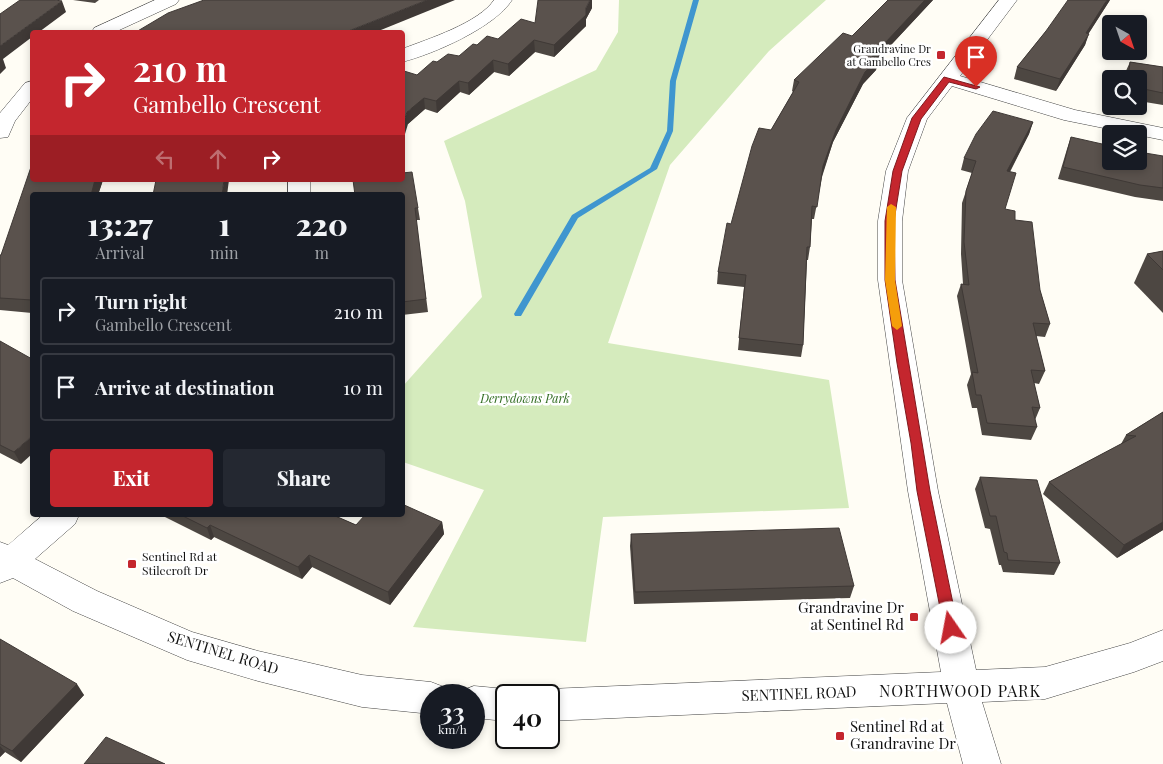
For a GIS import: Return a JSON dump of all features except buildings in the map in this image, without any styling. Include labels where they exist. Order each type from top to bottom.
[{"type":"street","points":[[105,30],[170,0]]},
{"type":"street","points":[[405,55],[478,23],[501,6],[503,0]]},
{"type":"street","points":[[982,764],[961,689],[955,648],[923,491],[890,280],[890,221],[897,171],[917,118],[1008,0]]},
{"type":"street","points":[[947,78],[1071,116],[1163,134]]},
{"type":"street","points":[[2,124],[30,89]]},
{"type":"street","points":[[4,562],[61,517]]},
{"type":"street","name":"SENTINEL ROAD","points":[[4,562],[85,601],[187,645],[258,666],[362,691],[420,697]]},
{"type":"street","name":"SENTINEL ROAD","points":[[560,705],[961,689],[1045,683],[1134,657],[1163,645]]},
{"type":"green space","name":"Derrydowns Park","points":[[619,0],[826,0],[769,51],[670,165],[608,343],[829,380],[849,508],[603,517],[586,642],[413,627],[484,490],[405,463],[405,384],[482,297],[465,201],[444,141],[596,70],[618,32]]},
{"type":"waterway","points":[[518,314],[575,217],[653,169],[670,131],[673,81],[696,0]]},
{"type":"slow traffic","points":[[891,207],[890,280],[897,326]]},
{"type":"place","name":"Grandravine Dr at Gambello Cres","points":[[941,55]]},
{"type":"place","name":"Sentinel Rd at Stilecroft Dr","points":[[132,564]]},
{"type":"place","name":"Grandravine Dr at Sentinel Rd","points":[[914,617]]},
{"type":"place","name":"Sentinel Rd at Grandravine Dr","points":[[840,736]]},
{"type":"district","name":"NORTHWOOD PARK","points":[[960,691]]},
{"type":"route","points":[[951,628],[923,491],[917,443],[902,363],[890,280],[890,221],[897,171],[917,118],[947,78],[976,87]]}]
